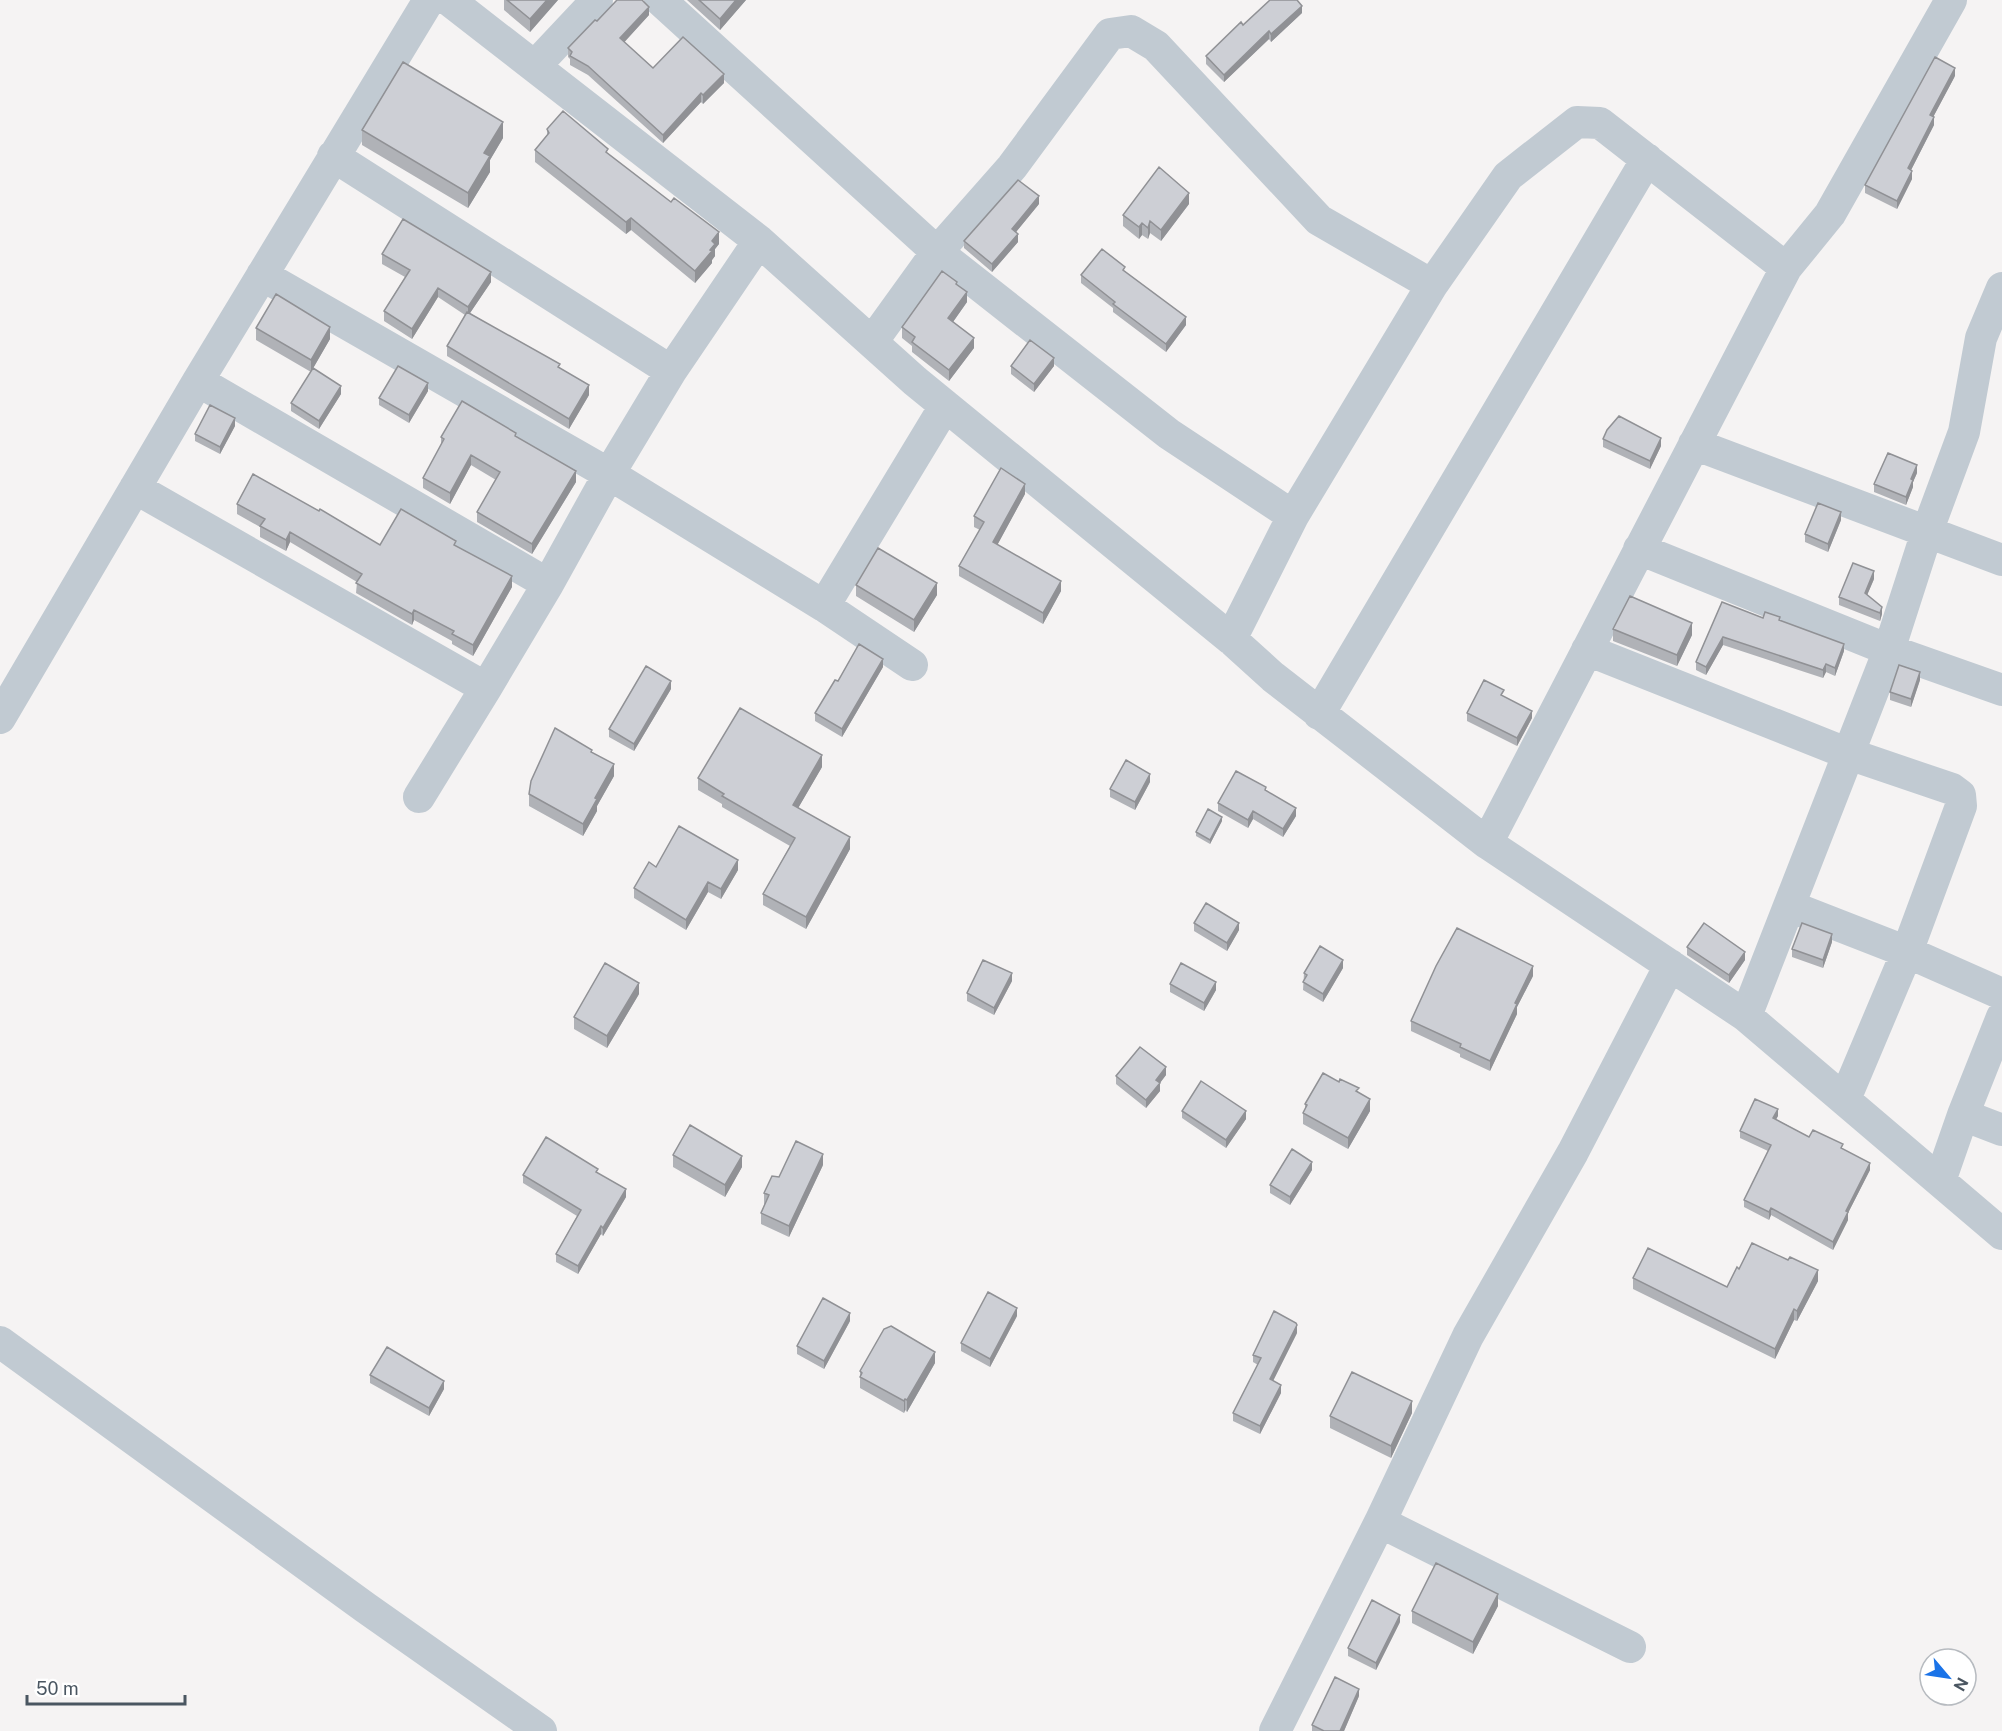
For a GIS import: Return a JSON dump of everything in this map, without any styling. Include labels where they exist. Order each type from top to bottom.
[{"type":"street","points":[[0,718],[198,381],[429,0]]},
{"type":"street","points":[[449,0],[759,241],[945,406],[1231,639],[1272,677],[1486,843],[1746,1016],[2002,1234]]},
{"type":"street","points":[[535,66],[597,0]]},
{"type":"street","points":[[660,0],[937,252],[1169,434],[1293,516]]},
{"type":"street","points":[[1486,843],[1786,268],[1830,214],[1951,0]]},
{"type":"street","points":[[872,342],[937,252],[1012,167],[1110,34],[1131,31],[1156,46],[1319,220],[1432,285]]},
{"type":"street","points":[[1231,639],[1293,516],[1432,285],[1508,176],[1577,122],[1600,123],[1786,268]]},
{"type":"street","points":[[333,156],[671,371]]},
{"type":"street","points":[[1319,714],[1647,159]]},
{"type":"street","points":[[419,797],[548,584],[609,474],[671,371],[759,241]]},
{"type":"street","points":[[262,275],[609,474],[824,606],[912,665]]},
{"type":"street","points":[[1746,1016],[1888,650],[1927,532],[1964,432],[1982,338],[2002,288]]},
{"type":"street","points":[[198,381],[548,584]]},
{"type":"street","points":[[824,606],[945,406]]},
{"type":"street","points":[[1694,444],[2002,560]]},
{"type":"street","points":[[135,488],[486,688]]},
{"type":"street","points":[[1640,549],[1888,650],[2002,690]]},
{"type":"street","points":[[1587,650],[1849,754],[1952,789],[1960,795],[1960,806],[1907,952],[1845,1099]]},
{"type":"street","points":[[1789,906],[1907,952],[2002,994]]},
{"type":"street","points":[[1275,1731],[1380,1522],[1468,1336],[1573,1152],[1670,965]]},
{"type":"street","points":[[1940,1181],[1963,1114],[2002,1017]]},
{"type":"street","points":[[1963,1114],[2002,1130]]},
{"type":"street","points":[[0,1342],[366,1608],[541,1731]]},
{"type":"street","points":[[1380,1522],[1630,1647]]},
{"type":"building","points":[[507,0],[547,0],[530,19]]},
{"type":"building","points":[[617,0],[642,0],[649,7],[620,38],[653,68],[683,37],[724,74],[703,95],[701,93],[663,135],[588,66],[570,56],[572,52],[568,48]]},
{"type":"building","points":[[699,0],[736,0],[720,19]]},
{"type":"building","points":[[1270,0],[1297,0],[1302,6],[1271,34],[1269,31],[1224,75],[1206,56],[1241,22],[1243,25]]},
{"type":"building","points":[[1935,57],[1955,68],[1930,115],[1934,117],[1908,168],[1912,171],[1897,201],[1865,185]]},
{"type":"building","points":[[403,62],[503,122],[484,153],[490,156],[468,193],[362,130]]},
{"type":"building","points":[[563,111],[608,149],[606,152],[671,202],[674,198],[719,232],[712,241],[715,244],[710,250],[712,251],[695,271],[631,218],[626,222],[535,150],[549,133],[547,129]]},
{"type":"building","points":[[1159,167],[1189,193],[1161,230],[1150,221],[1148,228],[1142,223],[1139,227],[1123,215]]},
{"type":"building","points":[[1018,180],[1039,196],[1012,229],[1018,234],[992,264],[964,241]]},
{"type":"building","points":[[403,219],[491,272],[468,307],[438,288],[412,329],[384,311],[410,270],[382,254]]},
{"type":"building","points":[[1102,249],[1125,267],[1123,270],[1186,317],[1166,344],[1113,304],[1115,302],[1081,275]]},
{"type":"building","points":[[942,271],[967,292],[948,318],[974,338],[949,370],[912,342],[915,337],[902,327]]},
{"type":"building","points":[[276,294],[330,327],[311,360],[256,328]]},
{"type":"building","points":[[467,312],[560,364],[558,367],[589,385],[569,419],[447,346]]},
{"type":"building","points":[[1030,340],[1054,358],[1034,384],[1011,366]]},
{"type":"building","points":[[398,366],[428,383],[409,415],[379,398]]},
{"type":"building","points":[[313,368],[341,386],[319,421],[291,403]]},
{"type":"building","points":[[462,401],[516,433],[515,436],[576,471],[532,544],[477,512],[500,472],[471,455],[450,493],[423,478],[444,439],[441,437]]},
{"type":"building","points":[[210,405],[235,418],[220,447],[195,434]]},
{"type":"building","points":[[1619,416],[1661,438],[1650,461],[1603,439],[1607,430]]},
{"type":"building","points":[[1888,453],[1917,465],[1906,497],[1874,484]]},
{"type":"building","points":[[1001,468],[1025,484],[993,542],[1061,581],[1043,613],[959,566],[984,522],[974,516]]},
{"type":"building","points":[[253,474],[319,511],[320,509],[380,545],[401,509],[456,541],[454,545],[512,576],[473,645],[452,634],[454,631],[414,610],[412,614],[356,583],[362,574],[290,532],[286,540],[260,526],[265,519],[237,504]]},
{"type":"building","points":[[1818,503],[1841,512],[1828,544],[1805,534]]},
{"type":"building","points":[[878,548],[937,583],[914,620],[856,585]]},
{"type":"building","points":[[1853,563],[1874,571],[1865,593],[1882,607],[1880,613],[1839,597]]},
{"type":"building","points":[[1630,596],[1692,623],[1677,655],[1613,629]]},
{"type":"building","points":[[1722,602],[1763,618],[1765,612],[1780,617],[1779,620],[1844,644],[1835,668],[1826,664],[1823,670],[1723,637],[1706,667],[1696,662]]},
{"type":"building","points":[[859,644],[883,659],[842,729],[815,713],[835,680],[838,681]]},
{"type":"building","points":[[1899,665],[1920,672],[1911,699],[1890,692]]},
{"type":"building","points":[[646,666],[671,681],[634,744],[609,729]]},
{"type":"building","points":[[1484,680],[1504,690],[1501,695],[1532,711],[1517,738],[1467,713]]},
{"type":"building","points":[[740,708],[822,755],[793,805],[850,837],[806,917],[763,894],[795,838],[722,796],[724,794],[698,778]]},
{"type":"building","points":[[555,728],[614,764],[583,824],[529,794],[531,781]]},
{"type":"building","points":[[1126,760],[1150,774],[1135,802],[1110,789]]},
{"type":"building","points":[[1236,771],[1266,787],[1265,790],[1296,808],[1283,829],[1253,811],[1248,820],[1218,803]]},
{"type":"building","points":[[1208,809],[1222,817],[1210,840],[1196,832]]},
{"type":"building","points":[[679,826],[738,860],[721,889],[708,882],[686,920],[634,888],[649,862],[656,867]]},
{"type":"building","points":[[1206,903],[1239,923],[1227,943],[1194,923]]},
{"type":"building","points":[[1704,923],[1745,952],[1729,975],[1687,947]]},
{"type":"building","points":[[1802,923],[1832,934],[1823,960],[1792,949]]},
{"type":"building","points":[[1457,928],[1533,966],[1490,1061],[1460,1047],[1461,1044],[1411,1021],[1436,966]]},
{"type":"building","points":[[1320,946],[1343,960],[1323,994],[1303,982],[1307,975],[1304,973]]},
{"type":"building","points":[[983,960],[1012,973],[994,1008],[967,993]]},
{"type":"building","points":[[605,963],[639,983],[607,1036],[574,1017]]},
{"type":"building","points":[[1181,963],[1216,982],[1204,1003],[1170,984]]},
{"type":"building","points":[[1140,1047],[1166,1067],[1156,1080],[1160,1083],[1146,1100],[1116,1076]]},
{"type":"building","points":[[1323,1073],[1339,1082],[1340,1079],[1359,1088],[1356,1091],[1370,1099],[1348,1138],[1303,1113],[1307,1105],[1305,1104]]},
{"type":"building","points":[[1201,1081],[1246,1111],[1226,1140],[1182,1111]]},
{"type":"building","points":[[1755,1099],[1778,1109],[1773,1118],[1809,1137],[1813,1130],[1843,1144],[1841,1148],[1870,1163],[1833,1242],[1771,1208],[1769,1212],[1744,1200],[1771,1145],[1740,1131]]},
{"type":"building","points":[[690,1125],[742,1156],[725,1185],[673,1155]]},
{"type":"building","points":[[546,1137],[598,1169],[596,1172],[626,1189],[578,1266],[556,1254],[581,1210],[523,1175]]},
{"type":"building","points":[[796,1141],[823,1154],[789,1226],[761,1213],[769,1195],[764,1193],[772,1176],[779,1177]]},
{"type":"building","points":[[1292,1149],[1312,1162],[1290,1197],[1270,1185]]},
{"type":"building","points":[[1752,1243],[1788,1260],[1790,1257],[1818,1270],[1797,1311],[1794,1309],[1775,1349],[1633,1278],[1648,1248],[1727,1287]]},
{"type":"building","points":[[988,1292],[1017,1308],[990,1359],[961,1343]]},
{"type":"building","points":[[823,1298],[850,1313],[824,1361],[797,1346]]},
{"type":"building","points":[[1274,1311],[1297,1325],[1270,1379],[1281,1385],[1260,1426],[1233,1413],[1261,1358],[1253,1355]]},
{"type":"building","points":[[891,1326],[935,1352],[907,1400],[904,1401],[860,1377],[862,1373],[860,1371],[884,1329]]},
{"type":"building","points":[[387,1347],[444,1381],[429,1408],[370,1375]]},
{"type":"building","points":[[1352,1372],[1412,1401],[1391,1446],[1330,1416]]},
{"type":"building","points":[[1436,1563],[1498,1594],[1473,1642],[1412,1611]]},
{"type":"building","points":[[1372,1600],[1400,1615],[1376,1663],[1348,1648]]},
{"type":"building","points":[[1335,1677],[1359,1689],[1340,1731],[1324,1731],[1312,1725]]}]
